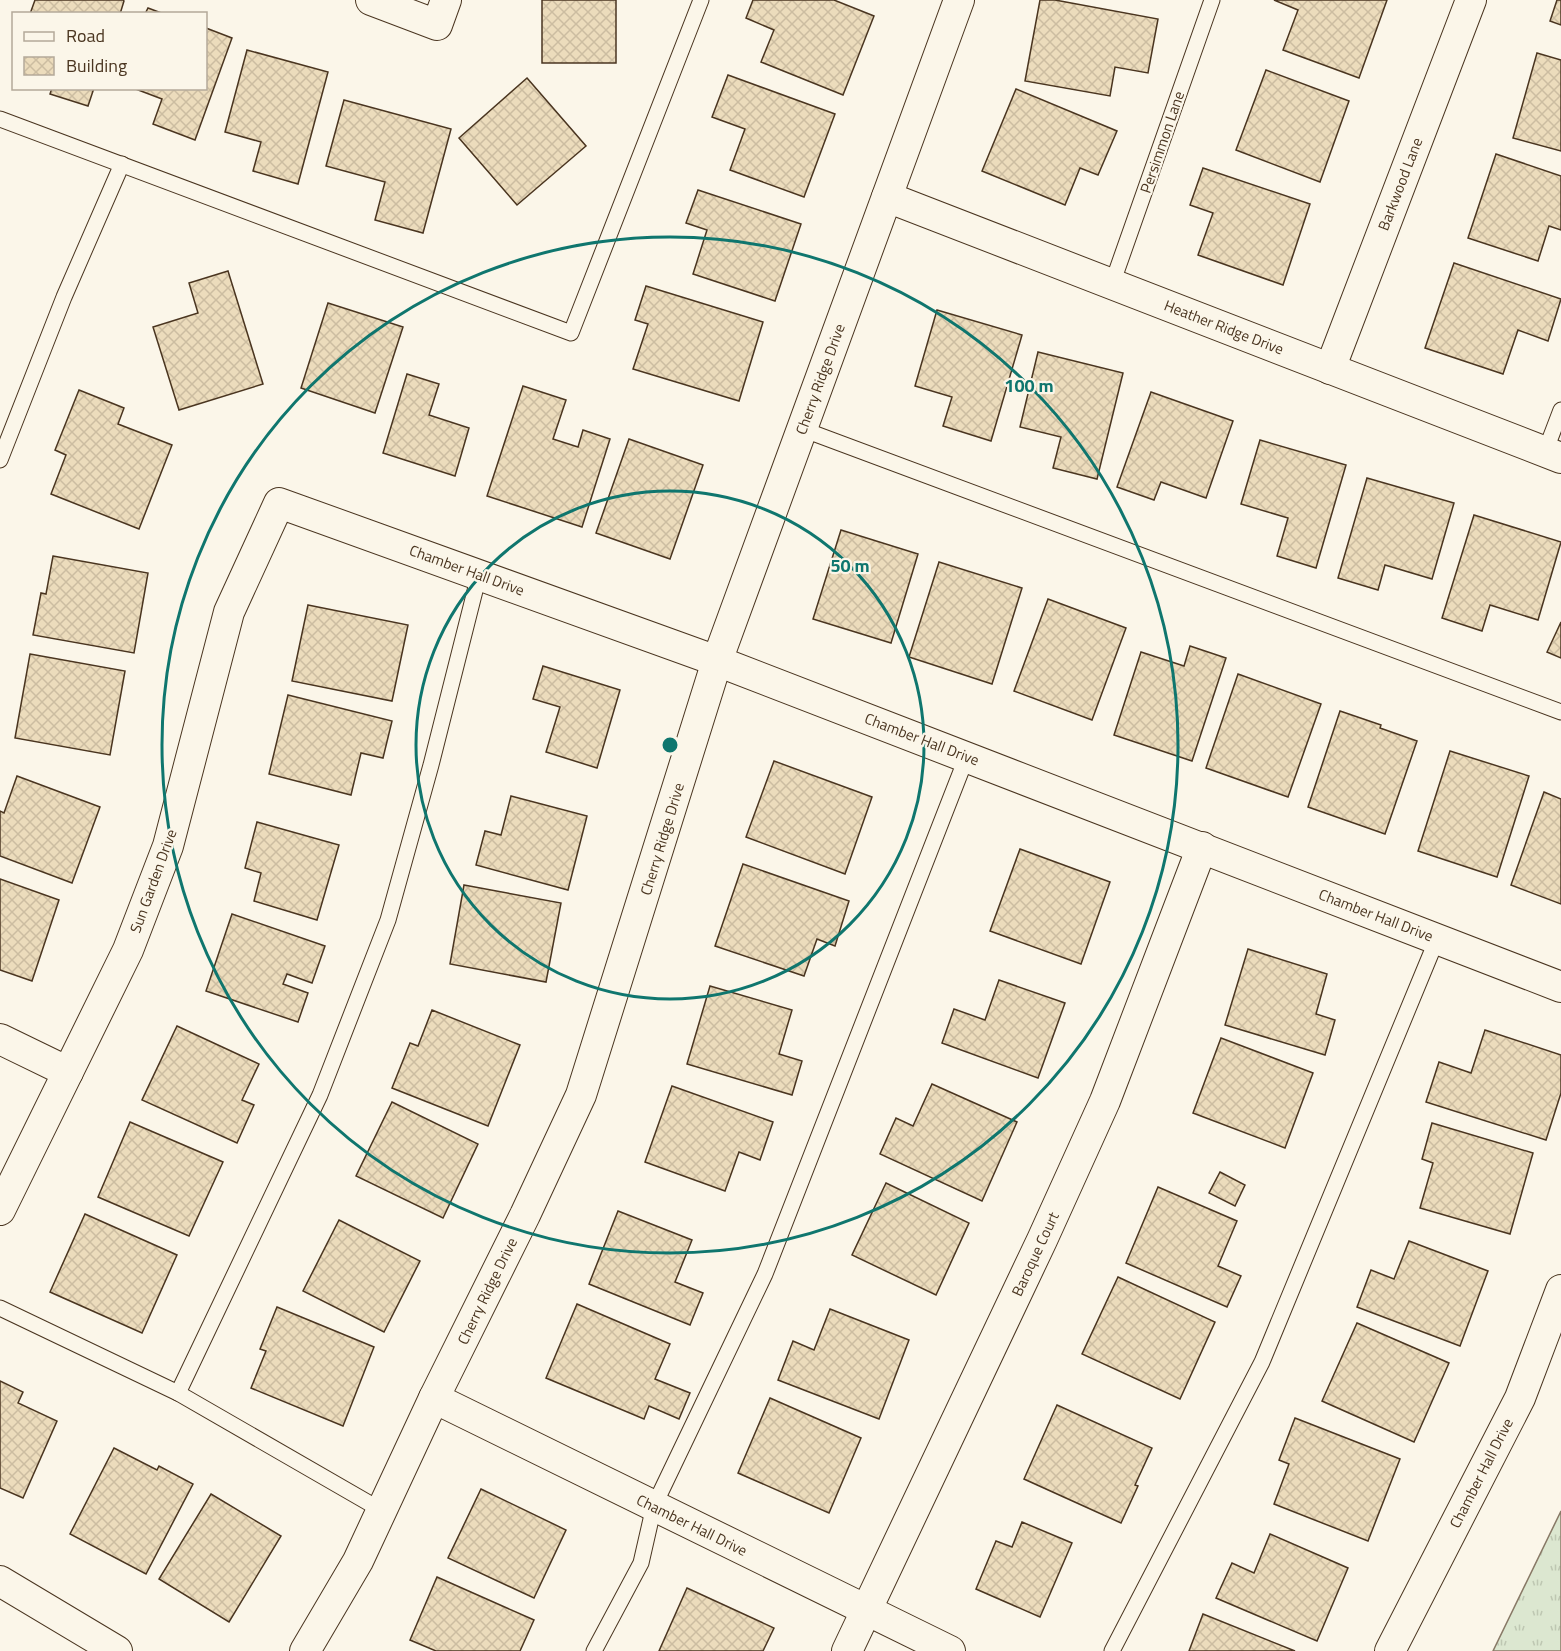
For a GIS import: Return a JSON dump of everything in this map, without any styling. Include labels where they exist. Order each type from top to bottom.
[{"type":"street","points":[[370,0],[441,12]]},
{"type":"street","name":"Cherry Ridge Drive","points":[[305,1651],[358,1561],[434,1398],[525,1215],[581,1095],[717,661],[959,0]]},
{"type":"street","name":"Barkwood Lane","points":[[1330,369],[1471,0]]},
{"type":"street","name":"Heather Ridge Drive","points":[[886,197],[1553,455]]},
{"type":"street","name":"Chamber Hall Drive","points":[[279,503],[717,661],[1561,987]]},
{"type":"street","name":"Sun Garden Drive","points":[[0,1210],[128,950],[168,846],[229,612],[279,503]]},
{"type":"street","name":"Baroque Court","points":[[847,1651],[1037,1251],[1105,1101],[1202,847]]},
{"type":"street","points":[[0,1039],[68,1072]]},
{"type":"street","name":"Chamber Hall Drive","points":[[1390,1651],[1520,1398],[1561,1290]]},
{"type":"street","name":"Chamber Hall Drive","points":[[434,1398],[950,1651]]},
{"type":"street","points":[[0,1581],[117,1651]]},
{"type":"lane","points":[[0,119],[571,333],[701,0]]},
{"type":"lane","name":"Persimmon Lane","points":[[1112,284],[1212,0]]},
{"type":"lane","points":[[0,460],[64,297],[122,164]]},
{"type":"lane","points":[[1553,455],[1561,410]]},
{"type":"lane","points":[[802,429],[1561,712]]},
{"type":"lane","points":[[178,1393],[320,1095],[388,920],[431,765],[479,575]]},
{"type":"lane","points":[[594,1651],[641,1563],[654,1506],[765,1274],[967,756]]},
{"type":"lane","points":[[1112,1651],[1262,1362],[1437,939]]},
{"type":"lane","points":[[0,1308],[178,1393],[381,1510]]},
{"type":"green space","points":[[1561,1511],[1561,1651],[1493,1651]]},
{"type":"building","points":[[35,0],[124,1],[121,12],[31,12]]},
{"type":"building","points":[[542,0],[616,0],[616,63],[542,63]]},
{"type":"building","points":[[753,0],[834,0],[874,16],[843,95],[761,62],[774,30],[746,18]]},
{"type":"building","points":[[1040,0],[1055,0],[1158,19],[1148,73],[1115,67],[1110,96],[1025,81]]},
{"type":"building","points":[[1274,0],[1387,0],[1359,78],[1283,50],[1298,10]]},
{"type":"building","points":[[1557,0],[1561,0],[1561,25],[1550,21]]},
{"type":"building","points":[[148,8],[159,12],[146,12]]},
{"type":"building","points":[[207,28],[232,38],[195,140],[153,124],[162,99],[138,90],[207,90]]},
{"type":"building","points":[[247,50],[328,72],[298,184],[253,171],[261,142],[225,132]]},
{"type":"building","points":[[1537,53],[1561,60],[1561,151],[1513,138]]},
{"type":"building","points":[[1266,70],[1349,101],[1320,182],[1236,150]]},
{"type":"building","points":[[728,75],[835,114],[804,197],[730,170],[745,129],[712,117]]},
{"type":"building","points":[[527,78],[586,146],[517,205],[459,138]]},
{"type":"building","points":[[1016,89],[1117,131],[1098,175],[1080,168],[1065,205],[982,171]]},
{"type":"building","points":[[51,90],[93,90],[88,106],[50,94]]},
{"type":"building","points":[[344,100],[451,129],[423,233],[375,220],[385,182],[326,166]]},
{"type":"building","points":[[1496,154],[1561,176],[1561,230],[1549,226],[1538,261],[1468,238]]},
{"type":"building","points":[[1203,168],[1310,204],[1283,285],[1198,255],[1213,213],[1190,205]]},
{"type":"building","points":[[698,190],[801,224],[775,301],[693,274],[707,230],[686,223]]},
{"type":"building","points":[[1454,263],[1561,299],[1548,341],[1518,330],[1503,374],[1425,348]]},
{"type":"building","points":[[228,271],[263,384],[179,410],[153,327],[198,313],[189,283]]},
{"type":"building","points":[[646,286],[763,322],[739,401],[633,369],[648,324],[635,320]]},
{"type":"building","points":[[328,303],[403,327],[375,413],[301,388]]},
{"type":"building","points":[[937,310],[1022,335],[991,441],[943,426],[952,397],[915,386]]},
{"type":"building","points":[[1038,352],[1123,373],[1097,479],[1053,468],[1061,437],[1020,427]]},
{"type":"building","points":[[407,374],[439,384],[429,415],[469,428],[455,476],[383,453]]},
{"type":"building","points":[[523,386],[566,400],[553,439],[578,447],[583,430],[610,439],[582,527],[487,496]]},
{"type":"building","points":[[79,390],[124,408],[118,424],[172,445],[139,529],[51,494],[66,455],[55,450]]},
{"type":"building","points":[[1151,392],[1233,421],[1206,498],[1161,482],[1154,500],[1117,487]]},
{"type":"building","points":[[629,439],[703,465],[670,559],[596,533]]},
{"type":"building","points":[[1260,440],[1346,465],[1316,568],[1277,556],[1288,518],[1241,504]]},
{"type":"building","points":[[1367,478],[1454,503],[1432,579],[1385,565],[1378,590],[1338,578]]},
{"type":"building","points":[[1474,515],[1561,542],[1538,620],[1490,605],[1482,631],[1442,618]]},
{"type":"building","points":[[841,530],[918,554],[891,643],[813,619]]},
{"type":"building","points":[[53,556],[148,573],[134,653],[33,635],[41,593],[46,594]]},
{"type":"building","points":[[939,562],[1022,588],[992,684],[909,657]]},
{"type":"building","points":[[1048,599],[1126,628],[1092,720],[1014,691]]},
{"type":"building","points":[[308,605],[408,625],[392,701],[292,681]]},
{"type":"building","points":[[1561,622],[1561,658],[1547,652]]},
{"type":"building","points":[[1190,646],[1226,658],[1192,761],[1114,735],[1141,652],[1184,666]]},
{"type":"building","points":[[30,654],[125,671],[110,755],[15,738]]},
{"type":"building","points":[[543,666],[620,690],[597,768],[546,752],[560,707],[533,699]]},
{"type":"building","points":[[1238,674],[1321,704],[1288,797],[1206,768]]},
{"type":"building","points":[[288,695],[392,721],[383,758],[361,753],[351,795],[269,774]]},
{"type":"building","points":[[1340,711],[1381,725],[1380,728],[1417,741],[1385,834],[1308,807]]},
{"type":"building","points":[[1450,751],[1529,776],[1497,877],[1418,851]]},
{"type":"building","points":[[774,761],[872,797],[845,874],[746,837]]},
{"type":"building","points":[[17,776],[100,807],[72,883],[0,856],[0,811],[4,813]]},
{"type":"building","points":[[1544,792],[1561,799],[1561,904],[1511,885]]},
{"type":"building","points":[[511,796],[587,816],[568,890],[476,865],[485,831],[501,835]]},
{"type":"building","points":[[257,822],[339,845],[317,920],[254,901],[261,873],[245,868]]},
{"type":"building","points":[[1020,849],[1110,882],[1081,964],[990,931]]},
{"type":"building","points":[[743,864],[849,901],[835,946],[817,939],[804,976],[715,946]]},
{"type":"building","points":[[0,879],[59,900],[32,981],[0,970]]},
{"type":"building","points":[[464,885],[561,903],[546,982],[450,964]]},
{"type":"building","points":[[232,914],[325,946],[312,983],[287,974],[283,984],[308,993],[298,1022],[206,991]]},
{"type":"building","points":[[1248,949],[1327,974],[1316,1014],[1335,1020],[1325,1055],[1225,1025]]},
{"type":"building","points":[[999,980],[1065,1003],[1038,1078],[942,1043],[954,1009],[985,1020]]},
{"type":"building","points":[[710,986],[792,1010],[779,1054],[802,1061],[792,1095],[687,1064]]},
{"type":"building","points":[[432,1010],[520,1045],[488,1126],[392,1088],[410,1043],[418,1046]]},
{"type":"building","points":[[177,1026],[259,1064],[242,1100],[254,1105],[237,1143],[142,1100]]},
{"type":"building","points":[[1485,1030],[1561,1055],[1561,1093],[1546,1140],[1426,1102],[1439,1062],[1471,1073]]},
{"type":"building","points":[[1221,1038],[1313,1073],[1285,1148],[1193,1113]]},
{"type":"building","points":[[932,1084],[1017,1122],[982,1201],[880,1154],[896,1118],[913,1126]]},
{"type":"building","points":[[672,1086],[773,1122],[760,1160],[739,1152],[725,1191],[645,1162]]},
{"type":"building","points":[[392,1102],[478,1144],[443,1218],[356,1176]]},
{"type":"building","points":[[130,1122],[223,1162],[189,1236],[98,1197]]},
{"type":"building","points":[[1432,1123],[1533,1153],[1510,1234],[1420,1208],[1433,1163],[1422,1159]]},
{"type":"building","points":[[1220,1172],[1245,1185],[1235,1206],[1209,1193]]},
{"type":"building","points":[[886,1183],[969,1223],[936,1295],[852,1255]]},
{"type":"building","points":[[1158,1187],[1237,1221],[1218,1266],[1241,1276],[1227,1307],[1126,1263]]},
{"type":"building","points":[[618,1211],[692,1240],[675,1282],[703,1293],[690,1325],[589,1284]]},
{"type":"building","points":[[85,1214],[177,1255],[142,1333],[50,1292]]},
{"type":"building","points":[[339,1220],[420,1261],[384,1332],[303,1291]]},
{"type":"building","points":[[1409,1241],[1488,1271],[1460,1346],[1357,1307],[1371,1270],[1394,1279]]},
{"type":"building","points":[[1118,1277],[1215,1322],[1180,1399],[1082,1354]]},
{"type":"building","points":[[577,1304],[670,1344],[655,1379],[690,1393],[679,1419],[649,1406],[644,1419],[546,1378]]},
{"type":"building","points":[[277,1307],[374,1347],[343,1426],[251,1388],[266,1351],[260,1349]]},
{"type":"building","points":[[830,1309],[909,1340],[879,1419],[778,1380],[793,1341],[814,1350]]},
{"type":"building","points":[[1357,1323],[1449,1363],[1414,1442],[1322,1401]]},
{"type":"building","points":[[0,1381],[23,1392],[18,1403],[57,1421],[23,1498],[0,1488]]},
{"type":"building","points":[[770,1398],[861,1438],[829,1513],[738,1473]]},
{"type":"building","points":[[1057,1405],[1152,1448],[1121,1523],[1024,1479]]},
{"type":"building","points":[[1295,1418],[1400,1459],[1368,1541],[1274,1504],[1289,1464],[1279,1460]]},
{"type":"building","points":[[114,1448],[157,1470],[159,1466],[193,1484],[146,1574],[70,1534]]},
{"type":"building","points":[[481,1489],[566,1530],[534,1598],[448,1558]]},
{"type":"building","points":[[211,1494],[281,1536],[229,1622],[159,1579]]},
{"type":"building","points":[[1022,1522],[1072,1543],[1040,1617],[976,1589],[996,1541],[1012,1547]]},
{"type":"building","points":[[1270,1534],[1348,1568],[1317,1641],[1216,1598],[1232,1563],[1254,1573]]},
{"type":"building","points":[[437,1577],[534,1620],[520,1651],[436,1651],[410,1640]]},
{"type":"building","points":[[687,1588],[774,1628],[763,1651],[659,1651]]},
{"type":"building","points":[[1203,1614],[1295,1651],[1189,1651]]}]
